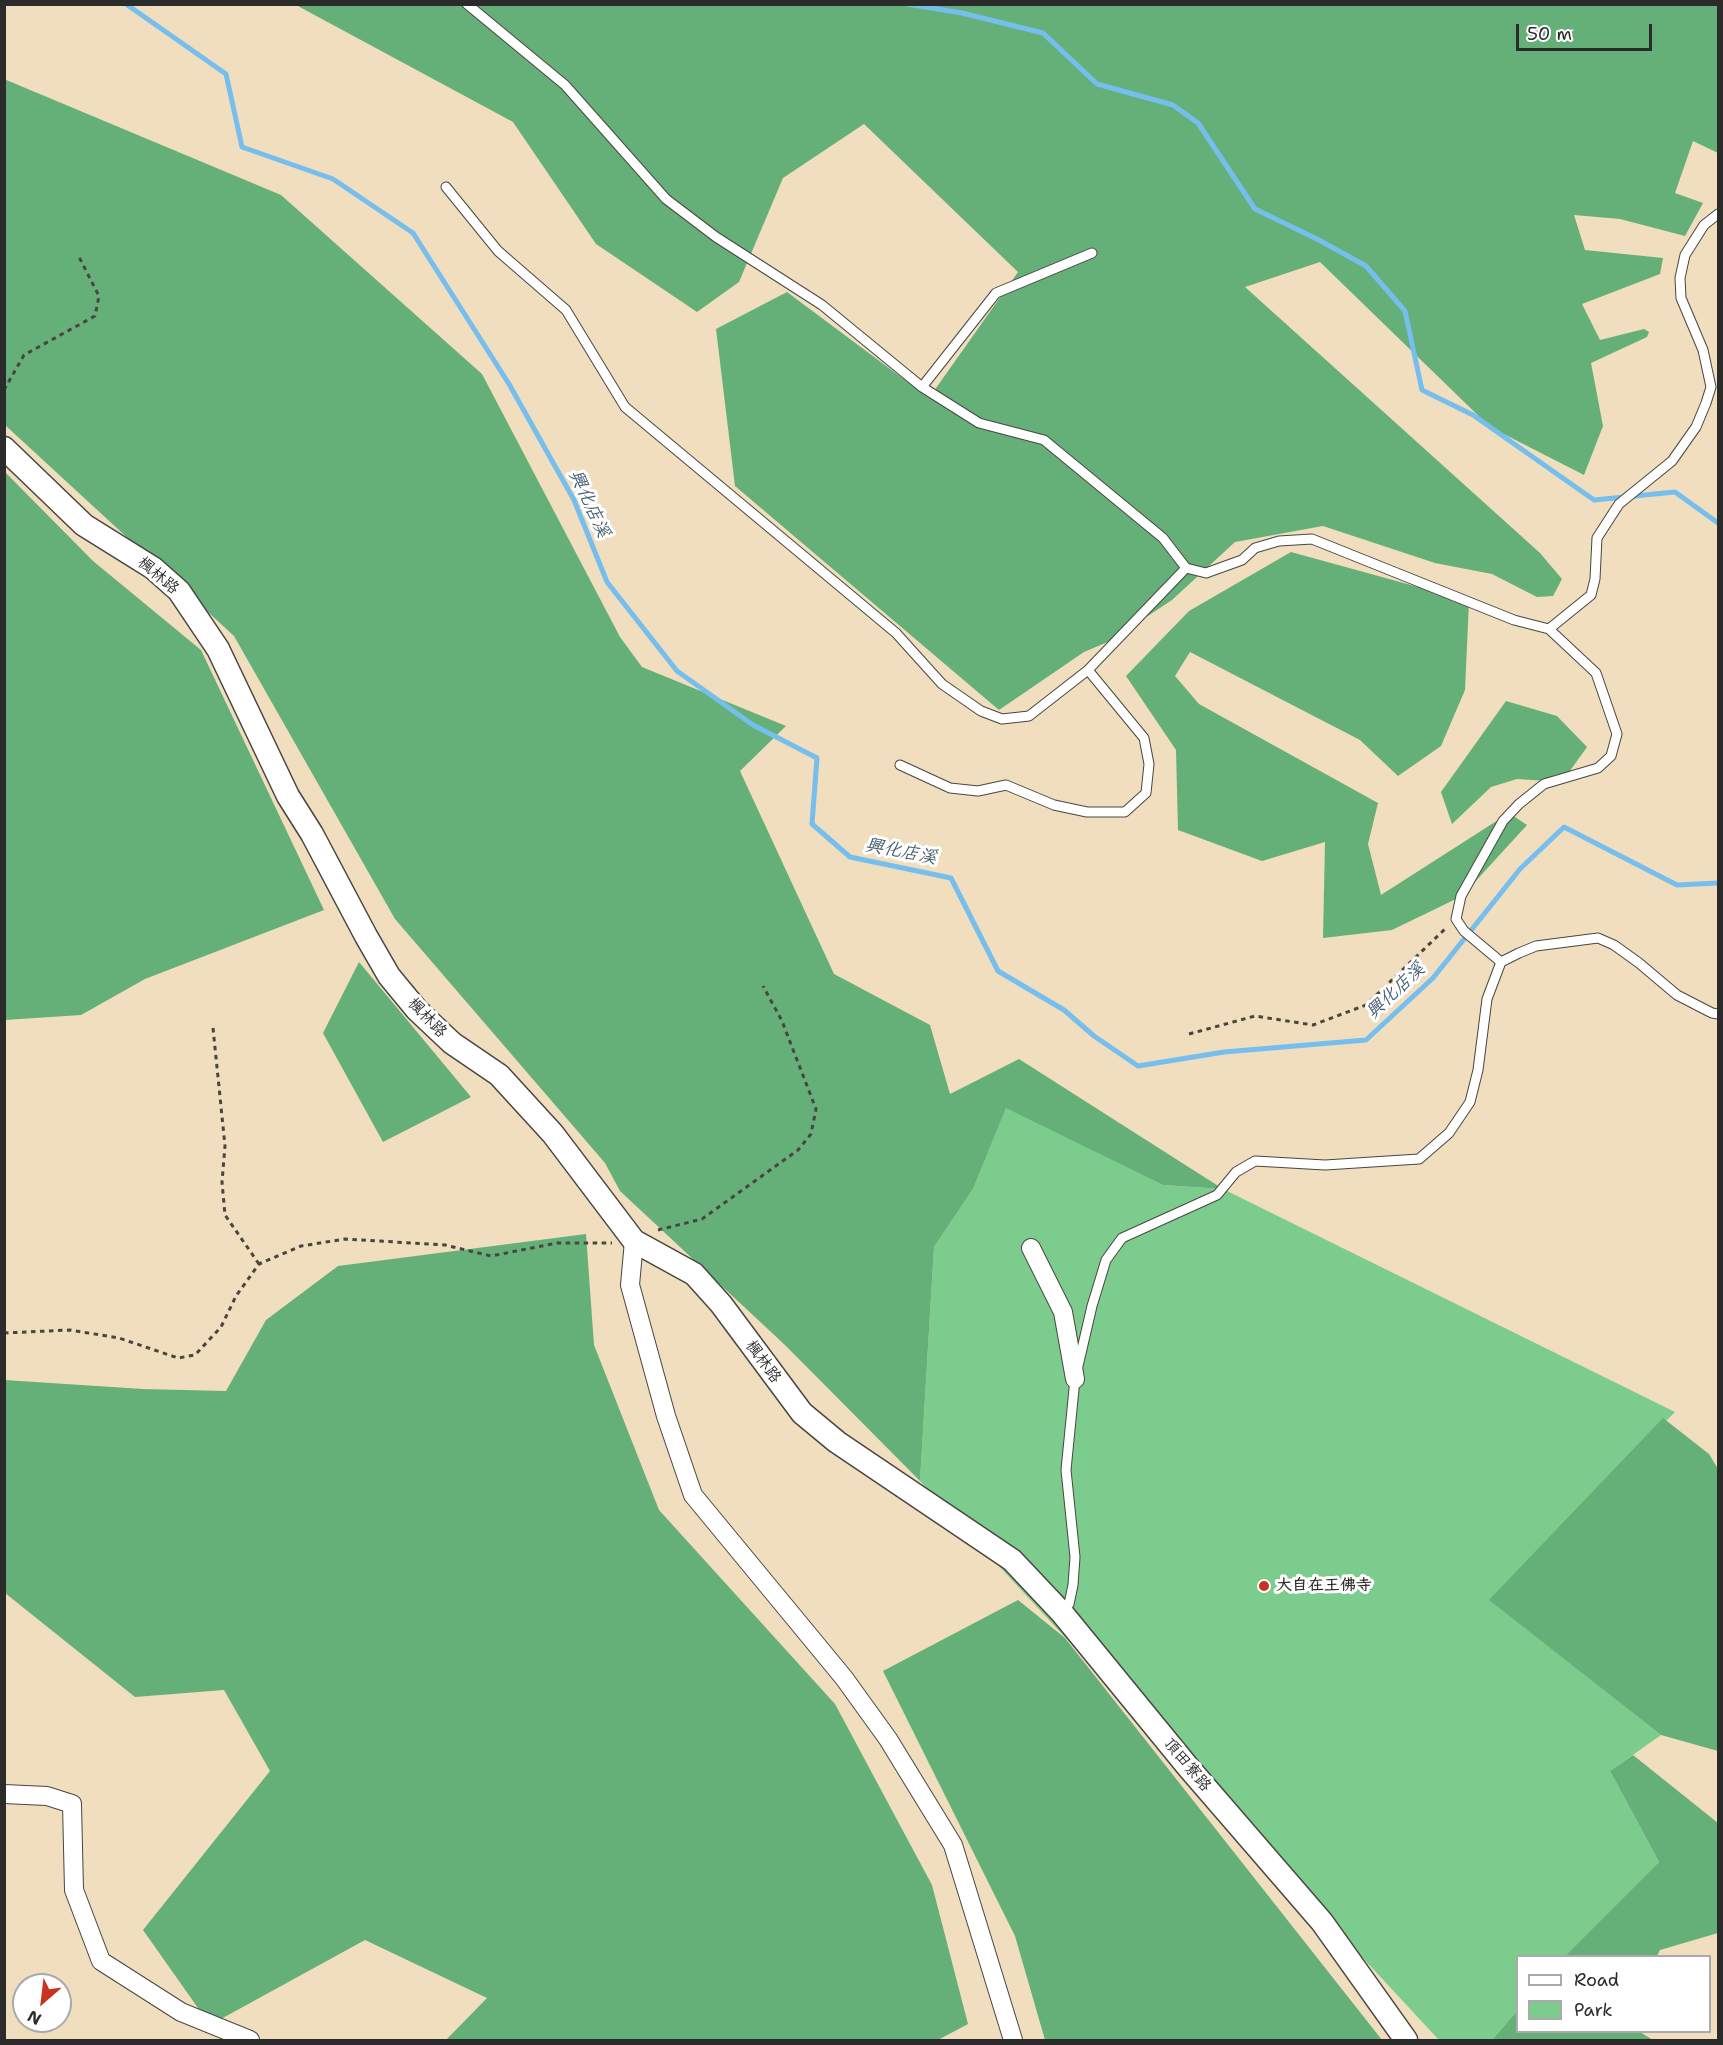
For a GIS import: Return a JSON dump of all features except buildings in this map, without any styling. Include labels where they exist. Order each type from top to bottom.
[{"type":"street","name":"楓林路","points":[[4,448],[84,525],[153,568],[179,591],[218,649],[288,796],[312,834],[390,976],[417,1010],[452,1044],[500,1075],[553,1134],[634,1241],[694,1274],[721,1304],[802,1413],[837,1442],[943,1512]]},
{"type":"street","points":[[634,1241],[630,1285],[666,1416],[693,1495],[844,1678],[888,1740],[953,1845],[1013,2040]]},
{"type":"street","points":[[1031,1248],[1063,1312],[1075,1379]]},
{"type":"street","name":"頂田寮路","points":[[943,1512],[1011,1560],[1062,1613],[1188,1767],[1322,1922],[1406,2040]]},
{"type":"street","points":[[4,1794],[47,1796],[72,1804],[74,1890],[101,1961],[181,2012],[250,2040]]},
{"type":"lane","points":[[467,4],[565,85],[666,199],[716,237],[822,305],[922,387],[979,423],[1044,440],[1163,538],[1186,568],[1206,573],[1242,560],[1255,548],[1271,543],[1312,539],[1514,620],[1549,629],[1596,673],[1617,734],[1611,756],[1598,768],[1544,784],[1511,812],[1503,821],[1461,896],[1456,919],[1464,930],[1501,962]]},
{"type":"lane","points":[[446,187],[498,251],[566,310],[625,407],[896,633],[942,684],[981,711],[1002,719],[1029,716],[1088,670],[1186,568]]},
{"type":"lane","points":[[1549,629],[1591,595],[1595,579],[1597,538],[1620,504],[1672,460],[1696,427],[1706,403],[1711,387],[1703,350],[1681,298],[1680,278],[1685,255],[1704,225],[1719,214]]},
{"type":"lane","points":[[922,387],[996,293],[1092,253]]},
{"type":"lane","points":[[900,765],[950,788],[978,791],[1006,785],[1054,805],[1087,812],[1125,812],[1146,793],[1149,764],[1144,738],[1088,670]]},
{"type":"lane","points":[[1062,1613],[1069,1604],[1075,1557],[1066,1470],[1075,1379],[1092,1306],[1106,1260],[1122,1238],[1217,1195],[1236,1172],[1255,1161],[1325,1165],[1419,1159],[1449,1133],[1470,1102],[1478,1070],[1487,999],[1501,962],[1536,946],[1598,938],[1614,945],[1639,963],[1677,995],[1712,1013],[1719,1014]]},
{"type":"path","points":[[4,390],[24,355],[95,316],[99,296],[79,257]]},
{"type":"path","points":[[1189,1034],[1255,1016],[1313,1025],[1366,1005],[1456,919]]},
{"type":"path","points":[[4,1333],[70,1330],[118,1338],[178,1358],[195,1355],[221,1327],[236,1296],[259,1264],[301,1246],[345,1239],[445,1245],[491,1256],[556,1243],[634,1241],[645,1234],[702,1219],[798,1150],[811,1134],[816,1109],[782,1021],[763,986]]},
{"type":"path","points":[[213,1028],[225,1146],[222,1182],[225,1215],[259,1264]]},
{"type":"green space","points":[[296,5],[1718,5],[1718,153],[1693,141],[1675,193],[1703,203],[1685,236],[1620,219],[1574,215],[1585,250],[1663,258],[1660,274],[1582,304],[1600,340],[1644,329],[1649,332],[1647,337],[1591,363],[1603,426],[1584,475],[1490,427],[1320,262],[1245,287],[1540,553],[1562,579],[1553,596],[1537,597],[1492,574],[1435,563],[1323,526],[1235,542],[1172,600],[1110,641],[1084,652],[999,710],[735,486],[716,329],[787,292],[929,398],[1018,272],[864,124],[783,178],[739,282],[697,312],[596,244],[513,122]]},
{"type":"green space","points":[[4,79],[281,195],[482,374],[620,637],[642,667],[786,726],[740,771],[834,974],[930,1025],[950,1094],[1019,1059],[1223,1189],[1163,1185],[1006,1108],[973,1189],[934,1247],[920,1481],[786,1346],[620,1191],[605,1163],[395,919],[234,636],[5,425]]},
{"type":"green space","points":[[4,471],[93,561],[201,650],[324,910],[145,979],[81,1015],[5,1020]]},
{"type":"green space","points":[[1291,552],[1469,601],[1465,690],[1441,746],[1398,776],[1360,740],[1190,652],[1175,676],[1199,704],[1378,803],[1368,844],[1381,895],[1509,813],[1527,825],[1462,896],[1392,930],[1323,938],[1325,842],[1262,861],[1178,830],[1176,750],[1126,676],[1189,611]]},
{"type":"green space","points":[[1506,701],[1557,716],[1587,747],[1562,782],[1517,779],[1491,787],[1452,824],[1441,792]]},
{"type":"green space","points":[[359,962],[471,1097],[383,1142],[323,1033]]},
{"type":"green space","points":[[1006,1107],[1163,1185],[1223,1189],[1675,1412],[1490,1600],[1661,1735],[1610,1771],[1659,1862],[1566,1955],[1516,1955],[1516,2012],[1492,2040],[1439,2040],[920,1481],[934,1247],[973,1189]]},
{"type":"green space","points":[[586,1234],[594,1345],[659,1510],[835,1704],[932,1885],[968,2024],[938,2040],[446,2040],[487,1998],[365,1940],[210,2025],[143,1930],[270,1771],[224,1690],[135,1697],[5,1593],[4,1380],[143,1389],[226,1391],[266,1320],[338,1266]]},
{"type":"green space","points":[[1663,1418],[1709,1454],[1718,1469],[1718,1751],[1661,1735],[1489,1600]]},
{"type":"green space","points":[[1018,1600],[1065,1638],[1382,2040],[1045,2040],[1015,1936],[883,1671]]},
{"type":"green space","points":[[1633,1755],[1718,1823],[1718,1933],[1660,1950],[1658,1955],[1566,1955],[1659,1862],[1610,1771]]},
{"type":"green space","points":[[1516,2012],[1516,2033],[1642,2033],[1653,2040],[1492,2040]]},
{"type":"waterway","name":"興化店溪","points":[[126,4],[226,74],[242,147],[333,179],[413,233],[509,384],[574,500],[607,582],[677,671],[753,725],[817,758],[812,824],[850,857],[951,878],[998,971],[1064,1010],[1094,1036],[1138,1066],[1224,1052],[1366,1040],[1433,978],[1520,869],[1564,827],[1677,885],[1718,883]]},
{"type":"waterway","points":[[907,4],[962,13],[1043,33],[1097,84],[1173,105],[1198,123],[1255,209],[1366,266],[1405,311],[1422,390],[1473,415],[1594,500],[1675,492],[1718,523]]},
{"type":"place","name":"大自在王佛寺","points":[[1264,1586]]}]
